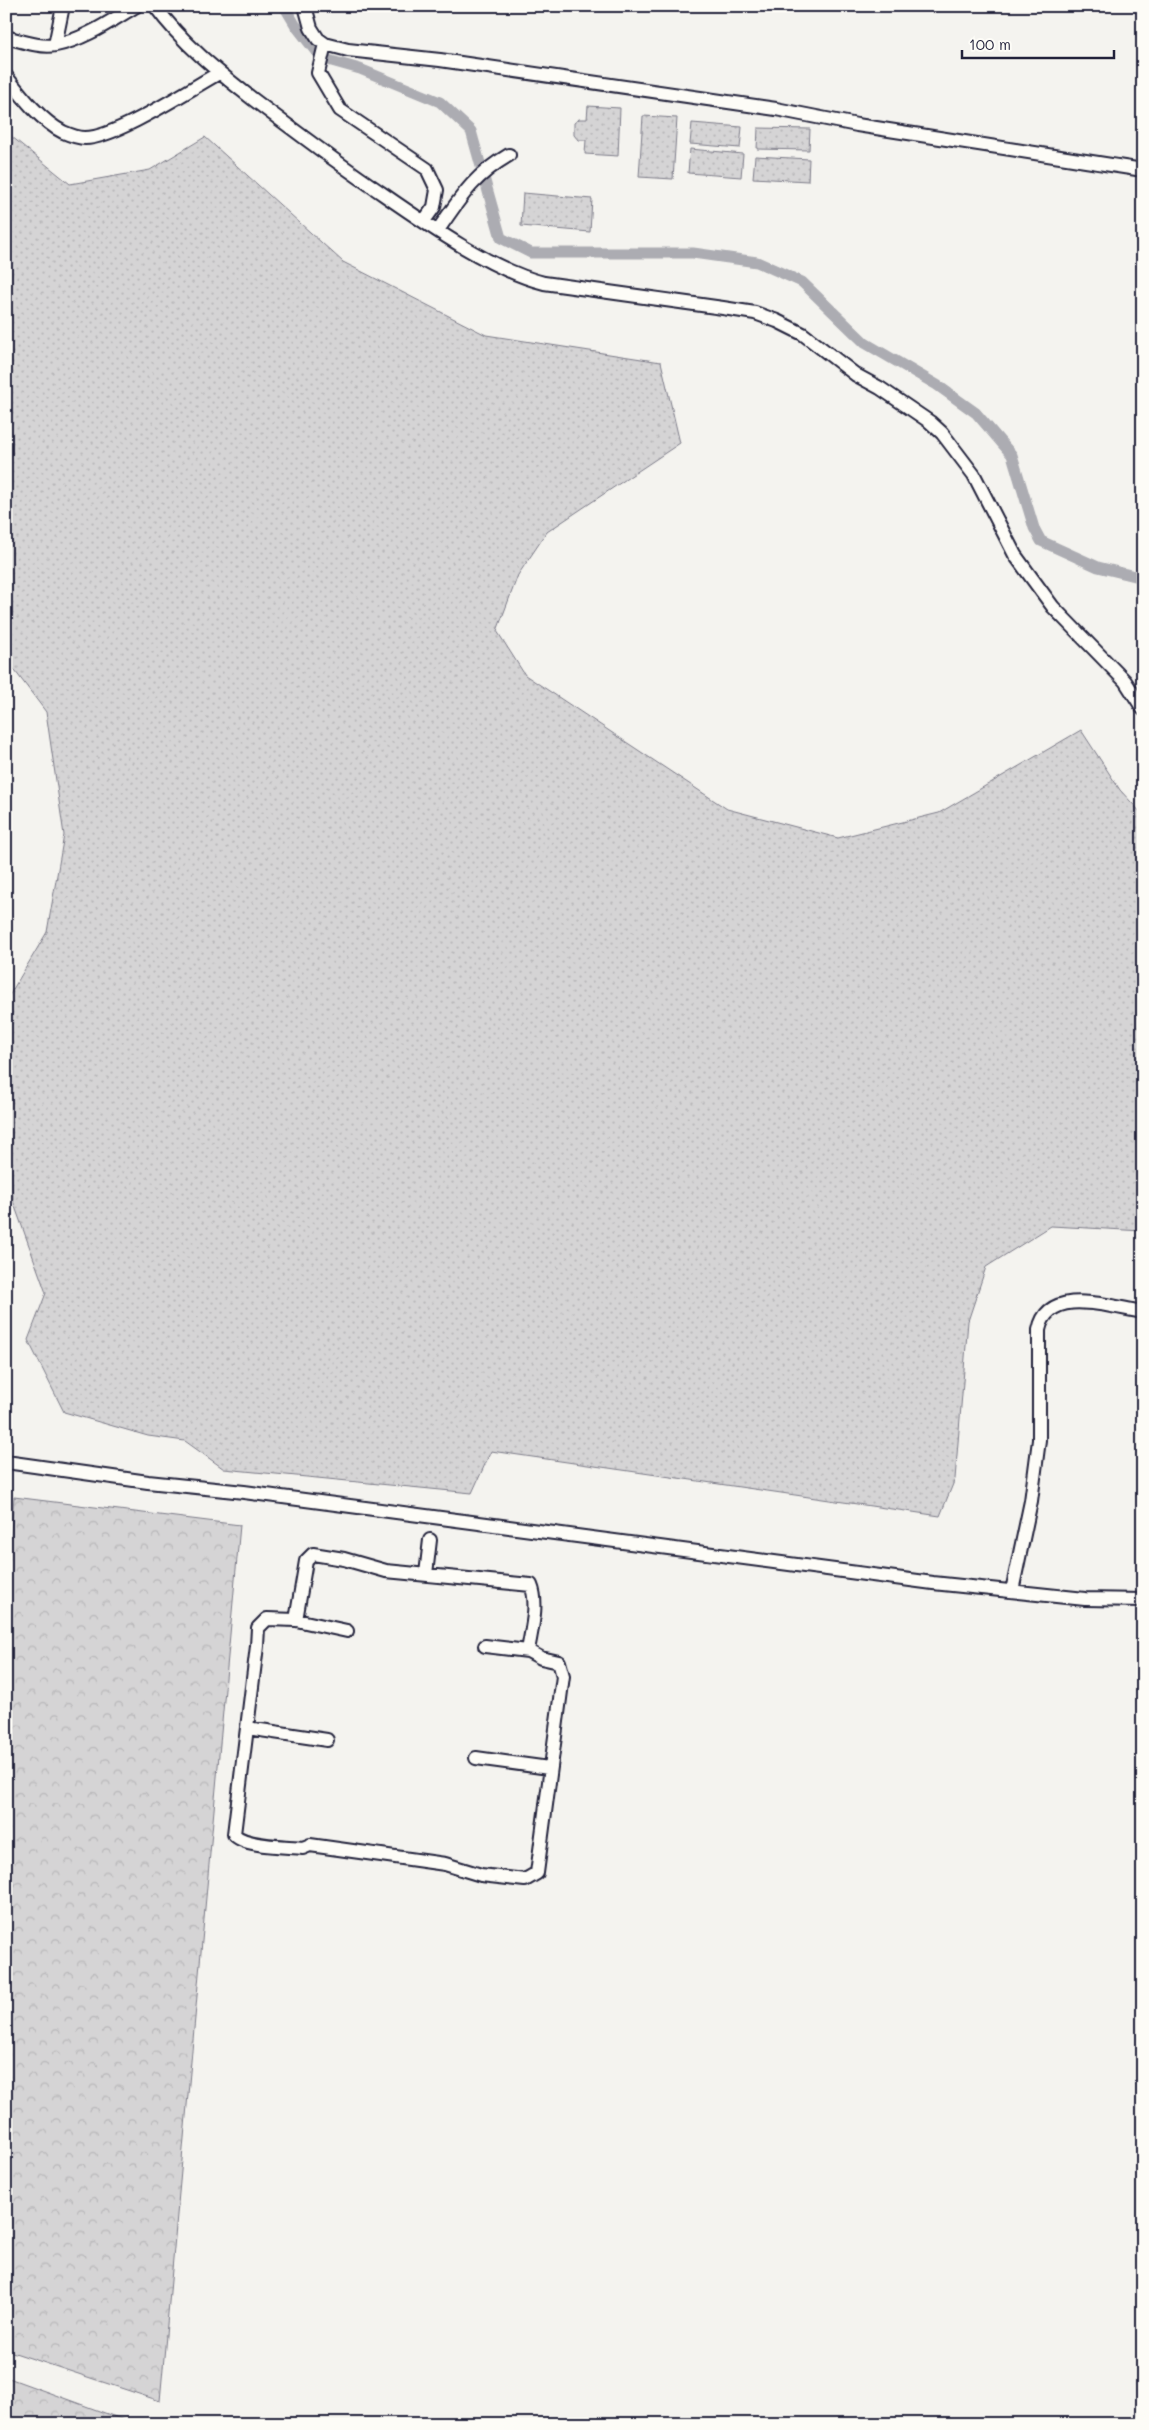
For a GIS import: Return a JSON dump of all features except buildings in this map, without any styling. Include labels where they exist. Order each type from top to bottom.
[{"type":"street","points":[[55,45],[63,6]]},
{"type":"street","points":[[6,37],[38,44],[55,45],[74,40],[136,6]]},
{"type":"street","points":[[155,6],[175,31],[219,73],[320,150],[424,222],[478,254],[530,280],[562,287],[653,296],[755,314],[777,321],[803,334],[856,375],[880,388],[942,433],[974,475],[1015,555],[1054,607],[1125,682],[1143,709]]},
{"type":"street","points":[[305,6],[312,28],[318,39],[325,45],[348,50],[440,60],[776,109],[857,124],[1143,170]]},
{"type":"street","points":[[325,45],[318,73],[340,110],[427,169],[437,190],[434,207],[424,222]]},
{"type":"street","points":[[6,76],[51,124],[62,132],[86,138],[106,134],[132,122],[219,73]]},
{"type":"street","points":[[438,230],[472,182],[509,154]]},
{"type":"street","points":[[1012,1591],[1031,1501],[1039,1440],[1039,1330],[1042,1320],[1050,1311],[1061,1305],[1075,1302],[1090,1302],[1143,1312]]},
{"type":"street","points":[[6,1462],[933,1583],[1092,1600],[1143,1600]]},
{"type":"street","points":[[426,1574],[430,1540]]},
{"type":"street","points":[[296,1620],[306,1561],[314,1554],[344,1559],[386,1571],[531,1585],[533,1590],[533,1616],[528,1650]]},
{"type":"street","points":[[347,1630],[296,1620],[267,1619],[258,1628],[234,1834],[238,1839],[246,1842],[337,1848],[445,1864],[480,1875],[525,1880],[537,1873],[563,1676],[559,1662],[541,1658],[528,1650],[485,1646]]},
{"type":"street","points":[[247,1728],[328,1740]]},
{"type":"street","points":[[476,1758],[550,1768]]},
{"type":"green space","points":[[588,106],[620,108],[618,156],[585,154],[586,140],[578,140],[574,135],[574,123],[579,119],[587,119]]},
{"type":"green space","points":[[643,116],[677,118],[673,179],[639,177]]},
{"type":"green space","points":[[692,123],[742,127],[740,148],[690,144]]},
{"type":"green space","points":[[758,128],[810,129],[809,150],[757,149]]},
{"type":"green space","points":[[6,132],[70,184],[150,170],[205,137],[343,262],[486,335],[661,362],[680,443],[547,532],[518,575],[497,631],[525,675],[727,809],[838,838],[939,813],[1081,730],[1120,790],[1143,815],[1143,1231],[1051,1226],[986,1267],[968,1321],[955,1479],[940,1516],[491,1451],[472,1493],[224,1469],[185,1441],[148,1436],[64,1412],[28,1340],[46,1293],[13,1201],[10,1141],[6,1137],[6,1001],[47,932],[64,835],[46,712],[6,659]]},
{"type":"green space","points":[[690,149],[743,154],[741,177],[688,173]]},
{"type":"green space","points":[[755,156],[809,159],[808,181],[753,178]]},
{"type":"green space","points":[[523,193],[592,199],[590,232],[521,226]]},
{"type":"green space","points":[[14,1497],[240,1525],[160,2401],[6,2350],[6,1590]]},
{"type":"green space","points":[[6,2377],[135,2424],[6,2424]]},
{"type":"waterway","points":[[284,6],[296,26],[321,58],[360,69],[440,102],[471,131],[501,238],[531,253],[693,253],[757,262],[802,282],[865,343],[937,385],[976,413],[1012,455],[1034,528],[1041,541],[1098,567],[1143,578]]}]
